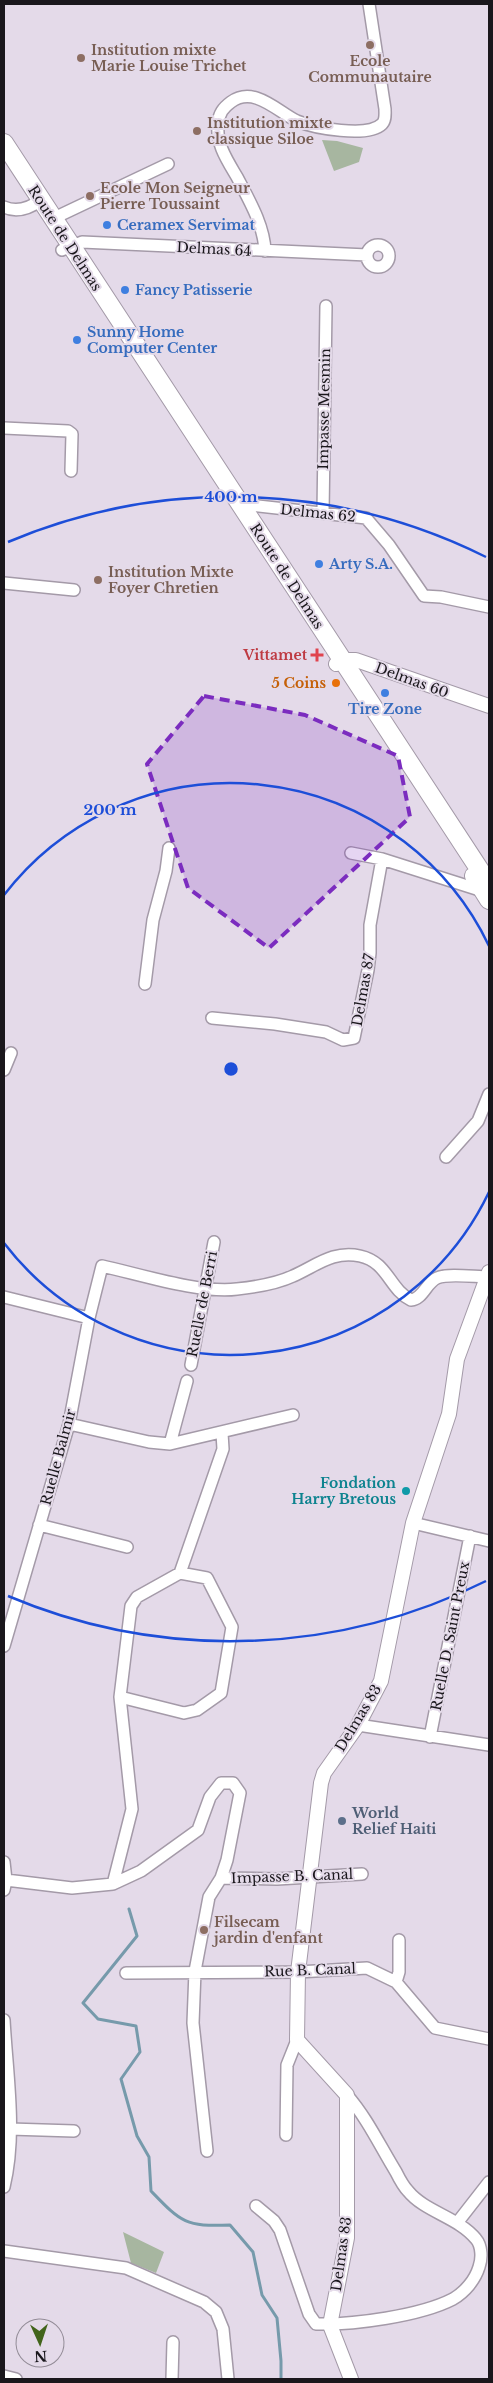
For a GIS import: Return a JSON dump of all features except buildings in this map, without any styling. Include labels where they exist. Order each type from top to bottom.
[{"type":"main road","name":"Route de Delmas","points":[[4,143],[37,203],[66,248],[488,891]]},
{"type":"main road","name":"Route de Delmas","points":[[4,161],[52,219],[66,248],[240,504],[339,663]]},
{"type":"street","points":[[265,251],[264,234],[225,157],[218,129],[219,115],[224,108],[237,99],[258,99],[297,121],[316,126],[357,132],[374,129],[383,124],[385,119],[369,4]]},
{"type":"street","points":[[52,219],[168,164]]},
{"type":"street","points":[[4,207],[15,210],[37,203]]},
{"type":"street","name":"Delmas 64","points":[[66,248],[82,242],[367,255]]},
{"type":"street","name":"Impasse Mesmin","points":[[323,513],[326,306]]},
{"type":"street","points":[[4,428],[68,431],[72,434],[71,471]]},
{"type":"street","name":"Delmas 62","points":[[240,504],[366,518],[389,545],[424,596],[441,597],[489,606]]},
{"type":"street","points":[[4,583],[74,590]]},
{"type":"street","name":"Delmas 60","points":[[339,663],[356,660],[377,666],[489,706]]},
{"type":"street","points":[[144,984],[153,920],[170,848]]},
{"type":"street","points":[[351,854],[382,859],[488,891]]},
{"type":"street","name":"Delmas 87","points":[[212,1018],[275,1024],[326,1032],[343,1040],[354,1038],[368,970],[370,925],[382,859]]},
{"type":"street","points":[[4,1070],[12,1053]]},
{"type":"street","points":[[446,1157],[478,1121],[489,1094]]},
{"type":"street","name":"Ruelle de Berri","points":[[191,1365],[214,1242]]},
{"type":"street","points":[[204,1288],[234,1290],[274,1282],[293,1276],[334,1255],[348,1253],[362,1256],[377,1263],[404,1296],[411,1300],[416,1299],[429,1284],[443,1276],[489,1274]]},
{"type":"street","name":"Ruelle Balmir","points":[[4,1646],[69,1424],[89,1318],[102,1266],[204,1288]]},
{"type":"street","name":"Delmas 83","points":[[297,2040],[298,1972],[321,1782],[324,1773],[358,1725],[381,1681],[386,1665],[413,1523],[447,1422],[457,1359],[489,1274]]},
{"type":"street","points":[[4,1297],[89,1318]]},
{"type":"street","points":[[170,1444],[187,1381]]},
{"type":"street","points":[[69,1424],[149,1442],[170,1444],[294,1415]]},
{"type":"street","points":[[180,1573],[223,1449],[222,1432]]},
{"type":"street","points":[[413,1523],[487,1540]]},
{"type":"street","points":[[39,1526],[127,1547]]},
{"type":"street","name":"Ruelle D. Saint Preux","points":[[430,1736],[470,1536]]},
{"type":"street","points":[[113,1884],[132,1809],[120,1697],[131,1606],[137,1597],[180,1573],[207,1578],[232,1627],[221,1693],[197,1710],[184,1713],[120,1697]]},
{"type":"street","points":[[358,1725],[489,1745]]},
{"type":"street","points":[[4,1862],[5,1885],[94,1888],[113,1884],[141,1870],[198,1830],[210,1797],[221,1783],[233,1783],[240,1793],[228,1860],[221,1878],[209,1897],[195,1972],[193,2023],[207,2151]]},
{"type":"street","name":"Impasse B. Canal","points":[[221,1878],[277,1879],[362,1874]]},
{"type":"street","points":[[396,1982],[399,1972],[399,1940]]},
{"type":"street","name":"Rue B. Canal","points":[[126,1973],[298,1972],[367,1968],[396,1982],[435,2028],[489,2039]]},
{"type":"street","points":[[4,2020],[10,2129],[8,2167],[4,2187]]},
{"type":"street","points":[[256,2206],[274,2221],[280,2230],[312,2321],[316,2324],[330,2325],[362,2322],[402,2314],[453,2298],[465,2290],[478,2272],[481,2253],[476,2238],[457,2223],[408,2191],[361,2110],[297,2040],[287,2065],[286,2135]]},
{"type":"street","name":"Delmas 83","points":[[330,2325],[347,2230],[347,2095]]},
{"type":"street","points":[[10,2129],[74,2131]]},
{"type":"street","points":[[457,2223],[489,2182]]},
{"type":"street","points":[[4,2251],[126,2268],[204,2302],[216,2312],[223,2329],[228,2379]]},
{"type":"street","points":[[330,2325],[351,2379]]},
{"type":"street","points":[[172,2379],[173,2342]]},
{"type":"street","points":[[4,2376],[16,2379]]},
{"type":"highlighted area","points":[[204,696],[305,715],[398,756],[410,817],[269,948],[188,888],[147,764]]},
{"type":"green space","points":[[322,140],[337,141],[363,148],[359,162],[334,171]]},
{"type":"green space","points":[[123,2232],[164,2252],[156,2273],[131,2263]]},
{"type":"waterway","points":[[129,1909],[137,1936],[83,2003],[98,2019],[136,2026],[140,2052],[121,2079],[137,2136],[149,2157],[151,2191],[177,2216],[185,2220],[203,2225],[230,2225],[253,2252],[262,2295],[277,2318],[281,2379]]},
{"type":"place","name":"Ecole Communautaire","points":[[370,45]]},
{"type":"place","name":"Institution mixte Marie Louise Trichet","points":[[81,58]]},
{"type":"place","name":"Institution mixte classique Siloe","points":[[197,131]]},
{"type":"place","name":"Ecole Mon Seigneur Pierre Toussaint","points":[[90,196]]},
{"type":"place","name":"Ceramex Servimat","points":[[107,225]]},
{"type":"place","name":"Fancy Patisserie","points":[[125,290]]},
{"type":"place","name":"Sunny Home Computer Center","points":[[77,340]]},
{"type":"place","name":"Arty S.A.","points":[[319,564]]},
{"type":"place","name":"Institution Mixte Foyer Chretien","points":[[98,580]]},
{"type":"place","name":"Vittamet","points":[[317,655]]},
{"type":"place","name":"5 Coins","points":[[336,683]]},
{"type":"place","name":"Tire Zone","points":[[385,693]]},
{"type":"place","name":"Fondation Harry Bretous","points":[[406,1491]]},
{"type":"place","name":"World Relief Haiti","points":[[342,1821]]},
{"type":"place","name":"Filsecam jardin d'enfant","points":[[204,1930]]}]
